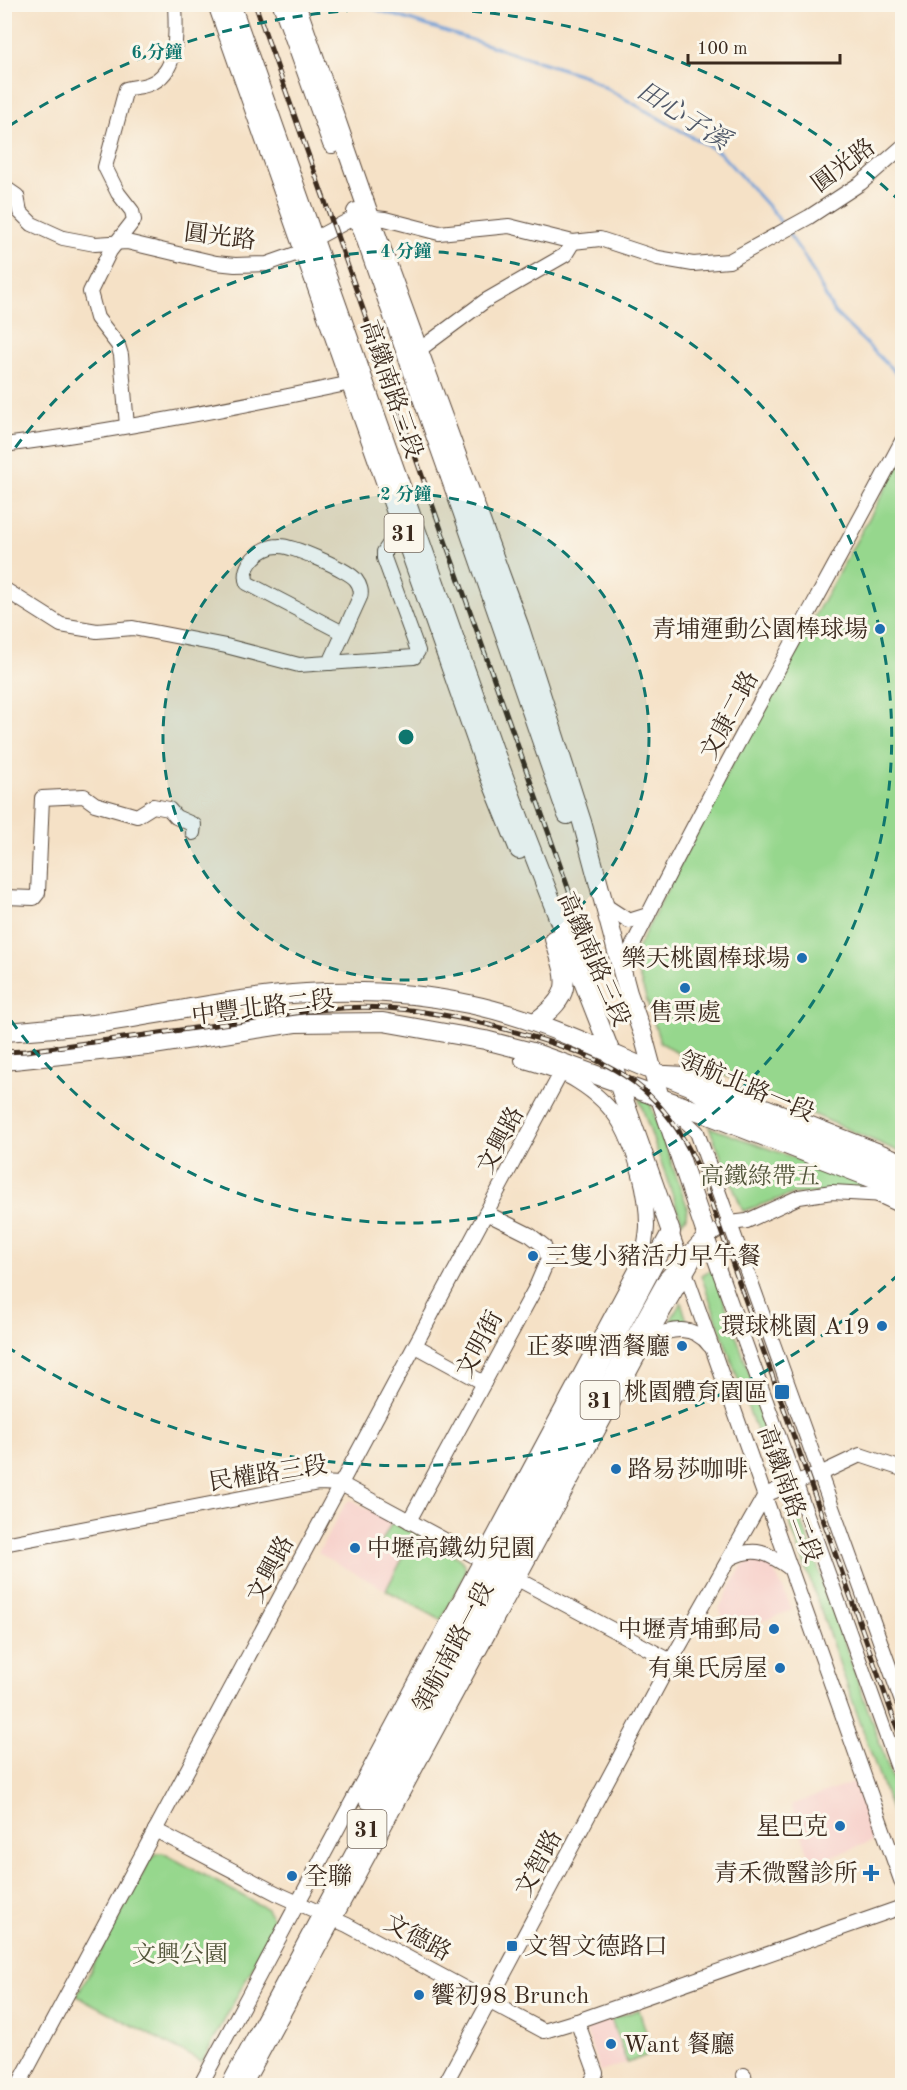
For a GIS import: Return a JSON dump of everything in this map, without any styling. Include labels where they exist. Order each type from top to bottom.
[{"type":"main road","name":"高鐵南路三段","points":[[217,4],[400,483],[525,833],[611,1053]]},
{"type":"main road","name":"高鐵南路三段","points":[[231,4],[351,383],[486,768],[508,825],[549,916],[554,939],[590,1017],[611,1053]]},
{"type":"main road","name":"高鐵南路三段","points":[[282,4],[301,39],[364,216],[462,511],[621,969],[653,1072]]},
{"type":"main road","name":"高鐵南路三段","points":[[296,4],[301,39]]},
{"type":"main road","name":"高鐵南路三段","points":[[364,216],[418,350],[520,628],[582,822],[621,969]]},
{"type":"main road","points":[[451,442],[462,511]]},
{"type":"main road","points":[[400,483],[405,537]]},
{"type":"main road","points":[[549,916],[585,984]]},
{"type":"main road","points":[[535,1022],[556,1005],[566,988],[564,969],[554,939]]},
{"type":"main road","name":"中豐北路二段","points":[[4,1032],[106,1022],[308,993],[389,994],[471,1004],[535,1022],[653,1072]]},
{"type":"main road","name":"中豐北路二段","points":[[4,1061],[147,1046],[295,1023],[383,1022],[485,1040],[532,1052],[660,1098]]},
{"type":"main road","name":"高鐵南路二段","points":[[611,1053],[618,1083],[671,1232]]},
{"type":"main road","name":"高鐵南路二段","points":[[653,1072],[707,1237]]},
{"type":"main road","name":"領航北路一段","points":[[653,1072],[690,1086],[712,1101],[903,1175]]},
{"type":"main road","name":"領航北路一段","points":[[660,1098],[903,1190]]},
{"type":"main road","name":"31","points":[[647,1277],[671,1232]]},
{"type":"main road","name":"領航南路一段","points":[[499,1569],[667,1280],[684,1268],[707,1237]]},
{"type":"main road","name":"領航南路一段","points":[[217,2085],[316,1911],[499,1569],[647,1277]]},
{"type":"main road","name":"領航南路一段","points":[[230,2085],[316,1911]]},
{"type":"street","points":[[127,426],[121,355],[118,345],[97,318],[90,292],[105,258],[134,220],[132,211],[118,193],[105,167],[126,89],[149,84],[163,74],[169,65],[176,38],[174,4]]},
{"type":"street","name":"圓光路","points":[[573,242],[600,239],[658,258],[693,264],[729,261],[809,217],[861,183],[903,147]]},
{"type":"street","name":"圓光路","points":[[4,187],[17,196],[20,212],[32,224],[63,238],[95,244],[128,242],[216,263],[235,265],[267,264],[364,216]]},
{"type":"street","points":[[364,216],[439,233],[509,226],[573,242],[565,255],[485,301],[418,350]]},
{"type":"street","points":[[4,445],[199,414],[351,383]]},
{"type":"street","name":"文康二路","points":[[621,969],[903,441]]},
{"type":"street","points":[[4,589],[61,625],[69,627],[97,631],[133,628],[226,646],[299,665],[414,657],[418,651],[384,558],[384,552],[388,546],[405,537]]},
{"type":"street","points":[[330,663],[344,633],[362,592],[357,580],[349,573],[294,549],[278,545],[265,551],[246,567],[244,576],[247,583],[344,633]]},
{"type":"street","points":[[4,897],[34,898],[38,892],[42,798],[84,796],[95,804],[137,816],[153,806],[168,809],[176,818],[194,825],[193,833]]},
{"type":"street","points":[[606,906],[629,921],[648,915]]},
{"type":"street","points":[[522,1060],[561,1073],[599,1098],[619,1122],[634,1157],[645,1199],[647,1226],[643,1257],[610,1318]]},
{"type":"street","name":"領航北路一段","points":[[653,1072],[685,1074],[903,1160]]},
{"type":"street","name":"文興路","points":[[18,2085],[561,1073]]},
{"type":"street","name":"高鐵南路二段","points":[[660,1098],[697,1132],[903,1702]]},
{"type":"street","points":[[707,1237],[730,1223],[747,1221],[799,1197],[832,1192],[886,1195],[903,1190]]},
{"type":"street","points":[[876,1195],[903,1206]]},
{"type":"street","name":"文明街","points":[[409,1521],[536,1287],[548,1259],[544,1246],[530,1235],[486,1213]]},
{"type":"street","name":"高鐵南路二段","points":[[671,1232],[903,1883]]},
{"type":"street","name":"高鐵南路二段","points":[[707,1237],[903,1779]]},
{"type":"street","name":"領航南路一段","points":[[499,1569],[648,1338],[678,1285],[684,1268]]},
{"type":"street","name":"31","points":[[610,1318],[647,1277]]},
{"type":"street","name":"領航南路一段","points":[[200,2085],[316,1911],[499,1569],[610,1318]]},
{"type":"street","points":[[648,1338],[668,1329],[681,1329],[692,1331],[705,1339],[713,1349]]},
{"type":"street","points":[[416,1346],[484,1383]]},
{"type":"street","points":[[765,1495],[820,1474],[860,1455],[903,1469]]},
{"type":"street","name":"民權路三段","points":[[4,1544],[319,1483],[341,1484],[671,1661]]},
{"type":"street","name":"文智路","points":[[444,2085],[671,1661],[765,1495]]},
{"type":"street","points":[[729,1560],[740,1552],[752,1551],[764,1553],[791,1569]]},
{"type":"street","name":"文德路","points":[[155,1830],[316,1911],[544,2031],[577,2022],[903,1908]]},
{"type":"street","name":"領航南路一段","points":[[244,2085],[316,1911]]},
{"type":"street","points":[[577,2022],[596,2073],[589,2085]]},
{"type":"shaded area","name":"中壢高鐵幼兒園","points":[[351,1500],[392,1522],[381,1543],[405,1556],[386,1590],[318,1553],[346,1503]]},
{"type":"shaded area","points":[[762,1560],[772,1567],[792,1610],[729,1634],[719,1608],[742,1566],[749,1561]]},
{"type":"shaded area","points":[[855,1782],[876,1840],[812,1863],[791,1805]]},
{"type":"shaded area","points":[[611,2019],[627,2063],[600,2072],[585,2027]]},
{"type":"green space","points":[[902,459],[902,1153],[687,1059],[660,1042],[633,957],[720,786]]},
{"type":"green space","points":[[639,1099],[649,1100],[687,1206],[686,1217],[682,1222]]},
{"type":"green space","name":"高鐵綠帶五","points":[[709,1127],[883,1190],[793,1194],[743,1211]]},
{"type":"green space","points":[[713,1269],[783,1470],[772,1475],[701,1275]]},
{"type":"green space","points":[[681,1302],[688,1324],[680,1320],[669,1323]]},
{"type":"green space","points":[[795,1502],[902,1807],[902,1841],[785,1509]]},
{"type":"green space","points":[[392,1522],[456,1556],[465,1564],[465,1574],[441,1620],[386,1590],[404,1556],[381,1543]]},
{"type":"green space","name":"文興公園","points":[[157,1853],[163,1853],[267,1909],[274,1921],[267,1940],[202,2062],[77,1996],[150,1860]]},
{"type":"green space","points":[[639,2010],[653,2053],[627,2063],[611,2019]]},
{"type":"waterway","name":"田心子溪","points":[[359,4],[585,76],[720,153],[784,227]]},
{"type":"waterway","name":"田心子溪","points":[[788,233],[806,259],[834,312],[902,379]]},
{"type":"railway","points":[[255,4],[578,916]]},
{"type":"railway","points":[[4,1052],[79,1044],[311,1011],[367,1007],[424,1012],[499,1027],[565,1047],[614,1069],[634,1082],[669,1118],[685,1141],[699,1169],[902,1742]]},
{"type":"place","name":"青埔運動公園棒球場","points":[[880,629]]},
{"type":"place","name":"樂天桃園棒球場","points":[[802,958]]},
{"type":"place","name":"售票處","points":[[685,988]]},
{"type":"place","name":"三隻小豬活力早午餐","points":[[533,1256]]},
{"type":"place","name":"環球桃園 A19","points":[[882,1326]]},
{"type":"place","name":"正麥啤酒餐廳","points":[[682,1346]]},
{"type":"place","name":"桃園體育園區","points":[[782,1392]]},
{"type":"place","name":"路易莎咖啡","points":[[616,1469]]},
{"type":"place","name":"中壢高鐵幼兒園","points":[[355,1548]]},
{"type":"place","name":"中壢青埔郵局","points":[[774,1629]]},
{"type":"place","name":"有巢氏房屋","points":[[780,1668]]},
{"type":"place","name":"星巴克","points":[[840,1826]]},
{"type":"place","name":"青禾微醫診所","points":[[871,1873]]},
{"type":"place","name":"全聯","points":[[292,1876]]},
{"type":"place","name":"文智文德路口","points":[[512,1946]]},
{"type":"place","name":"饗初98 Brunch","points":[[419,1995]]},
{"type":"place","name":"Want 餐廳","points":[[611,2044]]}]
